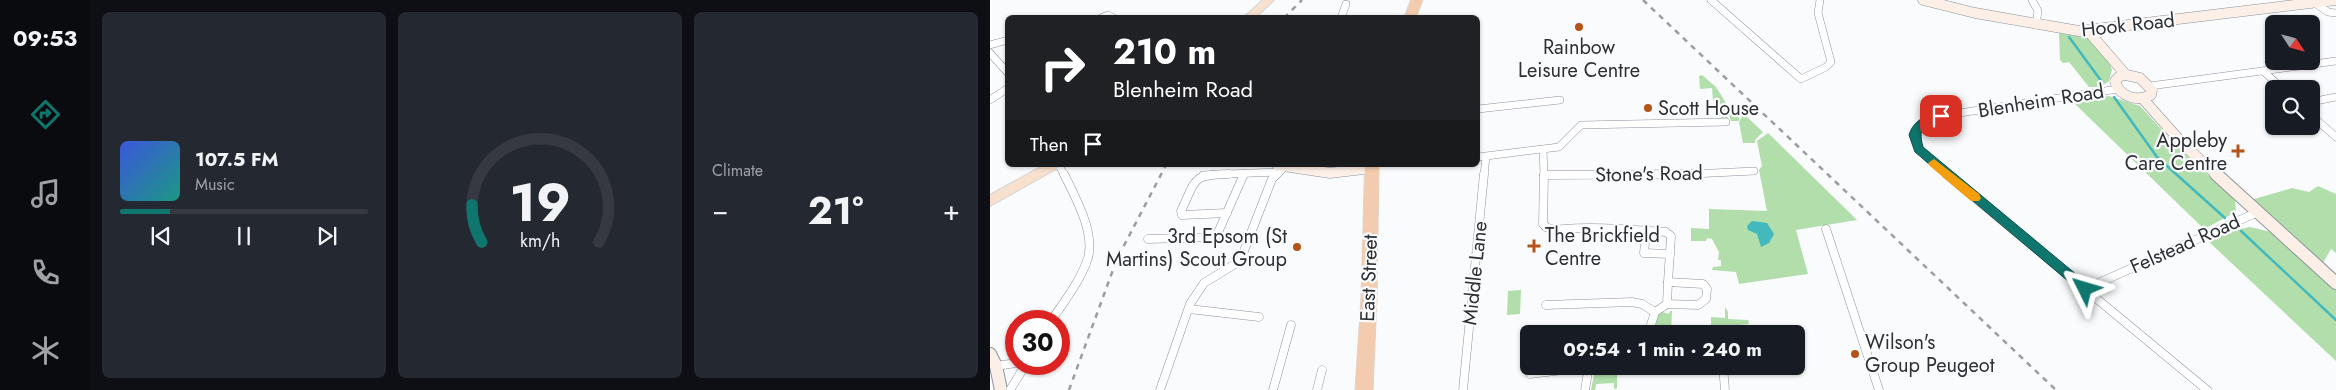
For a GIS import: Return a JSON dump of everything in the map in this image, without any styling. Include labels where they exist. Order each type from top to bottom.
[{"type":"highway","points":[[1411,15],[1417,0]]},
{"type":"highway","name":"East Street","points":[[1364,390],[1369,298],[1372,167]]},
{"type":"main road","points":[[1252,15],[1269,0]]},
{"type":"main road","name":"Hook Road","points":[[1923,0],[2036,25],[2088,31],[2336,0]]},
{"type":"main road","points":[[2088,31],[2126,75]]},
{"type":"main road","points":[[2126,75],[2140,78],[2150,86],[2151,95],[2143,99],[2131,98],[2118,89],[2115,85],[2117,79],[2126,75]]},
{"type":"main road","points":[[2143,99],[2183,144],[2336,283]]},
{"type":"main road","points":[[990,201],[1050,167]]},
{"type":"main road","points":[[1281,167],[1330,173],[1366,167]]},
{"type":"main road","points":[[990,354],[996,366],[1002,390]]},
{"type":"street","points":[[1711,0],[1801,79],[1832,62],[1818,13],[1820,0]]},
{"type":"street","points":[[2032,0],[2038,12],[2036,25]]},
{"type":"street","points":[[2314,3],[2328,12],[2336,13]]},
{"type":"street","points":[[1342,15],[1346,4]]},
{"type":"street","points":[[990,45],[1005,41]]},
{"type":"street","points":[[990,53],[1005,70]]},
{"type":"street","points":[[2150,86],[2336,61]]},
{"type":"street","points":[[2263,71],[2273,80]]},
{"type":"street","name":"Blenheim Road","points":[[2118,89],[1933,117],[1920,124],[1914,135],[1918,149],[1934,164],[2207,390]]},
{"type":"street","points":[[990,100],[1005,90]]},
{"type":"street","points":[[2320,100],[2336,97]]},
{"type":"street","points":[[1480,109],[1560,100]]},
{"type":"street","points":[[1482,157],[1543,150],[1562,145],[1579,126],[1633,123],[1672,125],[1726,122]]},
{"type":"street","points":[[2320,123],[2336,137]]},
{"type":"street","points":[[1543,150],[1543,224],[1546,228],[1553,230],[1584,228],[1666,232],[1671,236],[1666,304]]},
{"type":"street","name":"Middle Lane","points":[[1463,390],[1482,157]]},
{"type":"street","points":[[1058,310],[1084,266],[1089,248],[1086,228],[1060,167]]},
{"type":"street","points":[[1227,213],[1182,215],[1181,211],[1199,177],[1205,175],[1244,174],[1281,167]]},
{"type":"street","points":[[1160,390],[1189,309],[1197,293],[1205,282],[1237,264],[1272,179],[1281,167]]},
{"type":"street","name":"Stone's Road","points":[[1544,175],[1671,175],[1754,171]]},
{"type":"street","points":[[1148,239],[1213,238],[1218,234],[1244,174]]},
{"type":"street","name":"Felstead Road","points":[[2085,289],[2258,212]]},
{"type":"street","points":[[1826,229],[1878,390]]},
{"type":"street","points":[[1646,231],[1644,253],[1670,254]]},
{"type":"street","points":[[1651,325],[1655,312],[1666,304],[1698,305],[1706,299],[1707,289],[1703,284],[1668,282]]},
{"type":"street","points":[[1546,305],[1632,302],[1642,304],[1655,312]]},
{"type":"street","points":[[1189,309],[1259,318]]},
{"type":"street","points":[[1272,390],[1291,325]]},
{"type":"street","points":[[996,366],[1005,365]]},
{"type":"street","points":[[1317,390],[1322,370]]},
{"type":"street","points":[[1010,390],[1019,375]]},
{"type":"street","points":[[1584,390],[1587,375]]},
{"type":"street","points":[[1724,375],[1725,390]]},
{"type":"green space","points":[[2059,33],[2088,38],[2110,64],[2112,70],[2109,81],[2100,87],[2089,87],[2069,62],[2063,63],[2060,60]]},
{"type":"green space","points":[[1702,75],[1716,87],[1726,103],[1746,116],[1763,132],[1755,140],[1755,143],[1743,143],[1739,122],[1742,116],[1739,115],[1739,121],[1731,121],[1729,115],[1727,116],[1728,119],[1718,119],[1730,111],[1728,109],[1723,111],[1713,100],[1712,88],[1700,89],[1699,76]]},
{"type":"green space","points":[[2109,96],[2140,106],[2176,145],[2235,200],[2236,212],[2204,229],[2073,102]]},
{"type":"green space","points":[[1768,133],[1857,220],[1796,230],[1808,274],[1739,284],[1736,272],[1712,270],[1713,267],[1721,266],[1721,260],[1718,260],[1719,252],[1712,239],[1691,241],[1691,228],[1709,229],[1709,209],[1767,211],[1759,170],[1762,166],[1757,141]]},
{"type":"green space","points":[[2318,186],[2336,194],[2336,253],[2331,249],[2323,263],[2251,200],[2292,188],[2309,192]]},
{"type":"green space","points":[[2250,227],[2271,232],[2336,290],[2336,361],[2208,241],[2227,232]]},
{"type":"green space","points":[[1521,290],[1520,314],[1507,315],[1508,291]]},
{"type":"green space","points":[[1725,307],[1728,312],[1728,319],[1748,320],[1749,324],[1711,325],[1711,317],[1725,318]]},
{"type":"green space","points":[[1659,311],[1669,314],[1672,311],[1671,325],[1654,325]]},
{"type":"green space","points":[[1594,375],[1617,375],[1617,388],[1614,389],[1614,383],[1596,384],[1595,390],[1591,390]]},
{"type":"water","points":[[1752,221],[1767,223],[1774,234],[1769,243],[1761,247],[1757,234],[1748,230],[1747,226]]},
{"type":"waterway","points":[[2069,37],[2102,82]]},
{"type":"waterway","points":[[2114,97],[2157,157],[2225,218]]},
{"type":"waterway","points":[[2241,231],[2336,320]]},
{"type":"railway","points":[[1287,15],[1302,0]]},
{"type":"railway","points":[[1643,0],[2056,390]]},
{"type":"railway","points":[[1069,390],[1117,259],[1165,167]]},
{"type":"slow traffic","points":[[1934,163],[1975,198]]},
{"type":"place","name":"Rainbow Leisure Centre","points":[[1579,27]]},
{"type":"place","name":"Scott House","points":[[1648,108]]},
{"type":"place","name":"Appleby Care Centre","points":[[2238,151]]},
{"type":"place","name":"The Brickfield Centre","points":[[1534,246]]},
{"type":"place","name":"3rd Epsom (St Martins) Scout Group","points":[[1297,247]]},
{"type":"place","name":"Wilson's Group Peugeot","points":[[1855,354]]},
{"type":"route","points":[[1941,116],[1926,120],[1916,129],[1914,135],[1918,149],[2085,289]]}]
